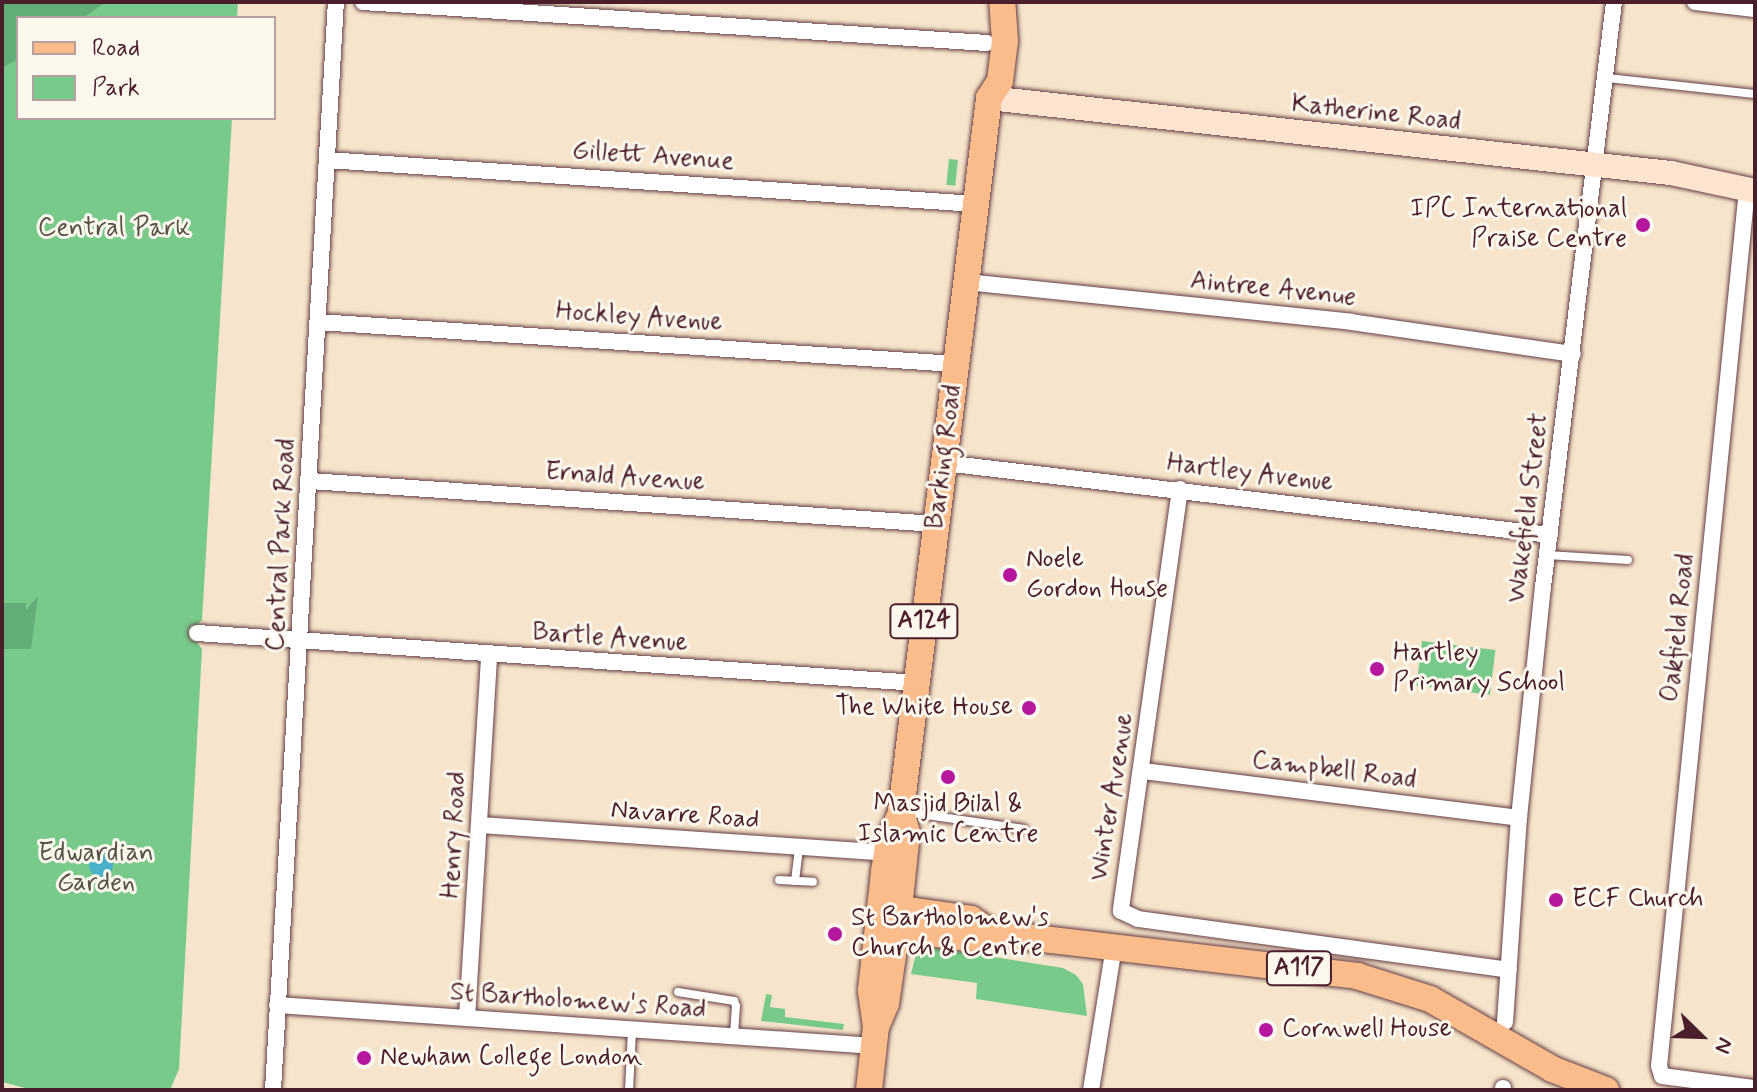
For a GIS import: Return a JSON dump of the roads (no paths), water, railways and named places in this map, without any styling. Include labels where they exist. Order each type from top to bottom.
[{"type":"main road","name":"Barking Road","points":[[889,917],[887,853],[900,813],[967,282],[989,98],[983,79],[987,43],[1001,8]]},
{"type":"main road","name":"Barking Road","points":[[989,98],[1000,81],[1005,35],[1001,8]]},
{"type":"main road","name":"Katherine Road","points":[[989,98],[1671,173],[1751,190]]},
{"type":"main road","name":"Barking Road","points":[[869,1090],[876,1036],[871,990],[907,833],[900,813]]},
{"type":"main road","name":"A117","points":[[889,917],[971,919],[992,933],[1357,976],[1404,989],[1462,1014],[1552,1069],[1606,1090]]},
{"type":"street","name":"Central Park Road","points":[[273,1090],[336,2]]},
{"type":"street","points":[[363,2],[987,43]]},
{"type":"street","name":"Wakefield Street","points":[[1505,1022],[1519,818],[1547,555],[1614,2]]},
{"type":"street","points":[[1695,2],[1755,9]]},
{"type":"street","name":"Gillett Avenue","points":[[327,160],[976,204]]},
{"type":"street","name":"Oakfield Road","points":[[1751,190],[1659,1072],[1671,1078],[1755,1088]]},
{"type":"street","name":"Aintree Avenue","points":[[967,282],[1351,322],[1573,354]]},
{"type":"street","name":"Hockley Avenue","points":[[318,322],[956,364]]},
{"type":"street","name":"Hartley Avenue","points":[[944,463],[1550,535]]},
{"type":"street","name":"Ernald Avenue","points":[[310,481],[936,524]]},
{"type":"street","name":"Winter Avenue","points":[[1180,489],[1143,771],[1121,903],[1123,915],[1509,970]]},
{"type":"street","name":"Bartle Avenue","points":[[197,633],[917,683]]},
{"type":"street","name":"Henry Road","points":[[467,1018],[489,655]]},
{"type":"street","name":"Campbell Road","points":[[1143,771],[1519,818]]},
{"type":"street","name":"Navarre Road","points":[[480,825],[887,853]]},
{"type":"street","points":[[1091,1090],[1114,947]]},
{"type":"street","name":"St Bartholomew's Road","points":[[277,1005],[734,1037],[876,1036]]},
{"type":"lane","points":[[1607,78],[1755,94]]},
{"type":"lane","points":[[1547,555],[1628,560]]},
{"type":"lane","points":[[900,813],[1024,829]]},
{"type":"lane","points":[[795,881],[799,848]]},
{"type":"lane","points":[[779,880],[813,882]]},
{"type":"lane","points":[[678,992],[734,1001],[734,1037]]},
{"type":"lane","points":[[629,1090],[632,1031]]},
{"type":"water","points":[[101,853],[110,856],[113,865],[110,874],[101,877],[92,874],[89,865],[92,856]]},
{"type":"place","name":"IPC International Praise Centre","points":[[1643,225]]},
{"type":"place","name":"Noele Gordon House","points":[[1010,575]]},
{"type":"place","name":"Hartley Primary School","points":[[1377,669]]},
{"type":"place","name":"The White House","points":[[1029,708]]},
{"type":"place","name":"Masjid Bilal & Islamic Centre","points":[[948,777]]},
{"type":"place","name":"ECF Church","points":[[1556,900]]},
{"type":"place","name":"St Bartholomew's Church & Centre","points":[[835,934]]},
{"type":"place","name":"Cornwell House","points":[[1266,1030]]},
{"type":"place","name":"Newham College London","points":[[364,1058]]},
{"type":"park label","name":"Central Park","points":[[114,229]]},
{"type":"park label","name":"Edwardian Garden","points":[[96,869]]}]
